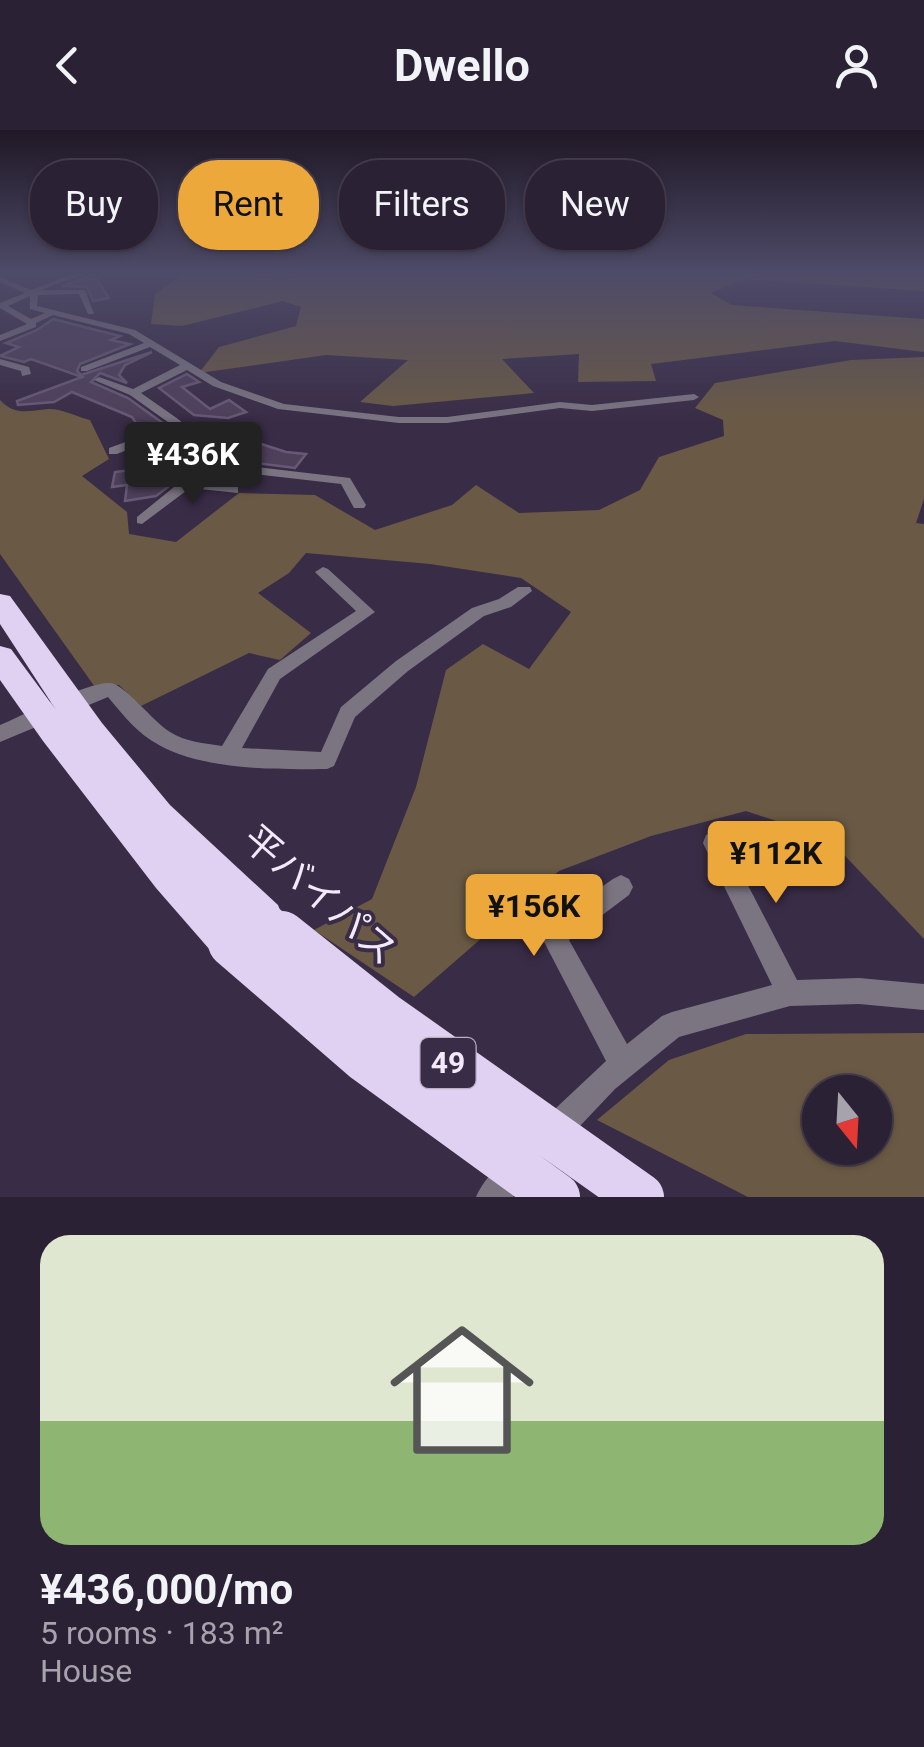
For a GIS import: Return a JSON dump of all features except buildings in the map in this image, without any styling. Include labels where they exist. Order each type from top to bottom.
[{"type":"highway","name":"平バイパス","points":[[0,603],[58,710],[150,855],[247,931],[446,1062],[640,1197]]},
{"type":"highway","name":"平バイパス","points":[[0,657],[58,710]]},
{"type":"highway","name":"平バイパス","points":[[247,931],[365,1058],[556,1197]]},
{"type":"street","points":[[0,338],[33,325],[31,323]]},
{"type":"street","points":[[91,323],[132,332],[217,384],[282,407],[399,420],[447,420],[560,405],[592,408],[694,396]]},
{"type":"street","points":[[84,369],[150,344]]},
{"type":"street","points":[[0,362],[26,369],[26,374]]},
{"type":"street","points":[[134,393],[184,367]]},
{"type":"street","points":[[99,380],[134,393],[227,467]]},
{"type":"street","points":[[114,451],[179,426]]},
{"type":"street","points":[[142,520],[188,486],[227,467],[346,481],[359,504]]},
{"type":"street","points":[[164,471],[188,486],[234,490]]},
{"type":"street","points":[[229,754],[274,674],[367,612],[323,572]]},
{"type":"street","points":[[0,734],[112,690],[144,725],[174,745],[229,754],[327,760],[348,712],[478,612],[524,591]]},
{"type":"street","points":[[714,843],[790,992]]},
{"type":"street","points":[[621,887],[553,936],[623,1065]]},
{"type":"street","points":[[492,1197],[585,1098],[672,1026],[790,992],[859,990],[924,997]]},
{"type":"shaded area","points":[[151,323],[195,323],[182,326]]},
{"type":"shaded area","points":[[297,323],[924,323],[924,352],[835,341],[651,364],[656,381],[578,382],[579,354],[502,359],[534,393],[393,406],[360,402],[408,360],[326,355],[199,373],[219,347]]},
{"type":"shaded area","points":[[924,357],[924,499],[916,523],[924,524],[924,939],[828,838],[746,811],[651,836],[559,871],[414,997],[314,930],[372,899],[416,787],[446,670],[483,644],[529,669],[571,612],[521,578],[430,564],[306,553],[289,573],[258,593],[311,633],[280,660],[249,653],[141,706],[119,685],[95,687],[0,554],[0,400],[17,410],[53,409],[90,420],[109,459],[82,476],[127,512],[129,534],[176,542],[239,493],[315,495],[375,530],[452,505],[476,485],[519,513],[599,510],[640,490],[659,457],[724,436],[723,420],[695,408],[715,383],[851,360]]},
{"type":"shaded area","points":[[924,1033],[924,1197],[748,1197],[597,1120],[669,1060],[746,1034]]}]
